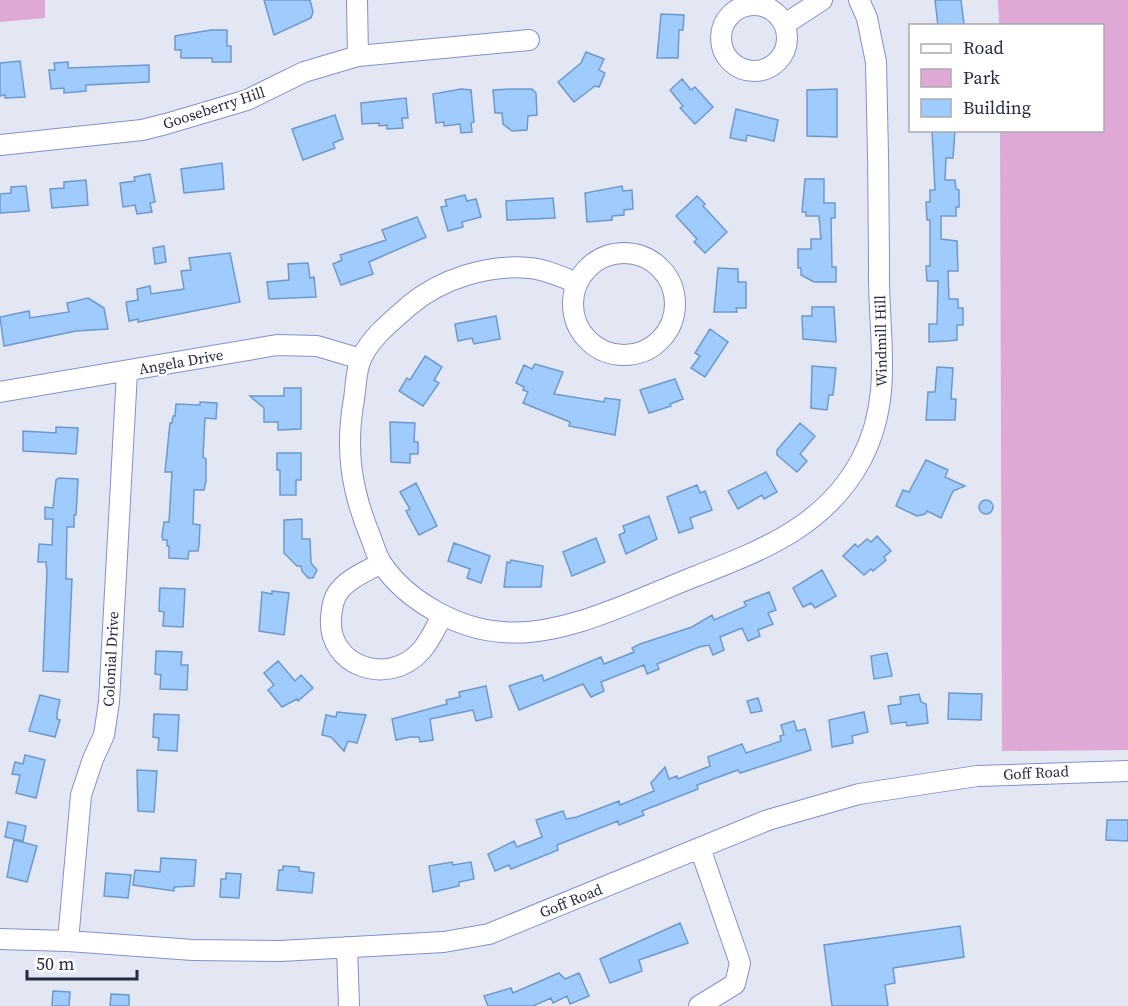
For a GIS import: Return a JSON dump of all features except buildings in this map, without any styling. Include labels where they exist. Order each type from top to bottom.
[{"type":"street","points":[[357,0],[358,56]]},
{"type":"street","points":[[785,24],[822,0]]},
{"type":"street","name":"Windmill Hill","points":[[577,283],[531,268],[504,268],[451,280],[426,292],[380,332],[361,359],[350,423],[350,474],[365,525],[381,563],[411,594],[442,616],[473,628],[504,633],[544,630],[584,619],[783,540],[822,511],[843,487],[862,457],[883,388],[876,62],[867,18],[859,0]]},
{"type":"street","name":"Gooseberry Hill","points":[[0,145],[142,130],[247,100],[304,72],[358,56],[530,40]]},
{"type":"street","points":[[634,253],[655,263],[670,281],[675,303],[671,326],[657,344],[636,354],[613,355],[592,345],[578,327],[572,305],[577,283],[591,264],[611,254],[634,253]]},
{"type":"street","name":"Angela Drive","points":[[0,392],[277,345],[317,346],[361,359]]},
{"type":"street","name":"Colonial Drive","points":[[68,941],[81,795],[104,735],[109,702],[127,372]]},
{"type":"street","points":[[381,563],[350,581],[339,591],[332,604],[331,624],[334,641],[345,658],[372,670],[392,668],[409,661],[421,652],[442,616]]},
{"type":"street","name":"Goff Road","points":[[0,939],[68,941],[193,950],[280,951],[444,942],[489,934],[768,820],[859,794],[977,776],[1128,771]]},
{"type":"street","points":[[699,1006],[735,984],[740,963],[700,848]]},
{"type":"street","points":[[347,947],[349,1006]]},
{"type":"green space","points":[[0,0],[45,0],[45,18],[0,22]]},
{"type":"green space","points":[[998,0],[1128,0],[1128,750],[1002,751],[1000,132],[1104,132],[1104,24],[999,24]]}]
